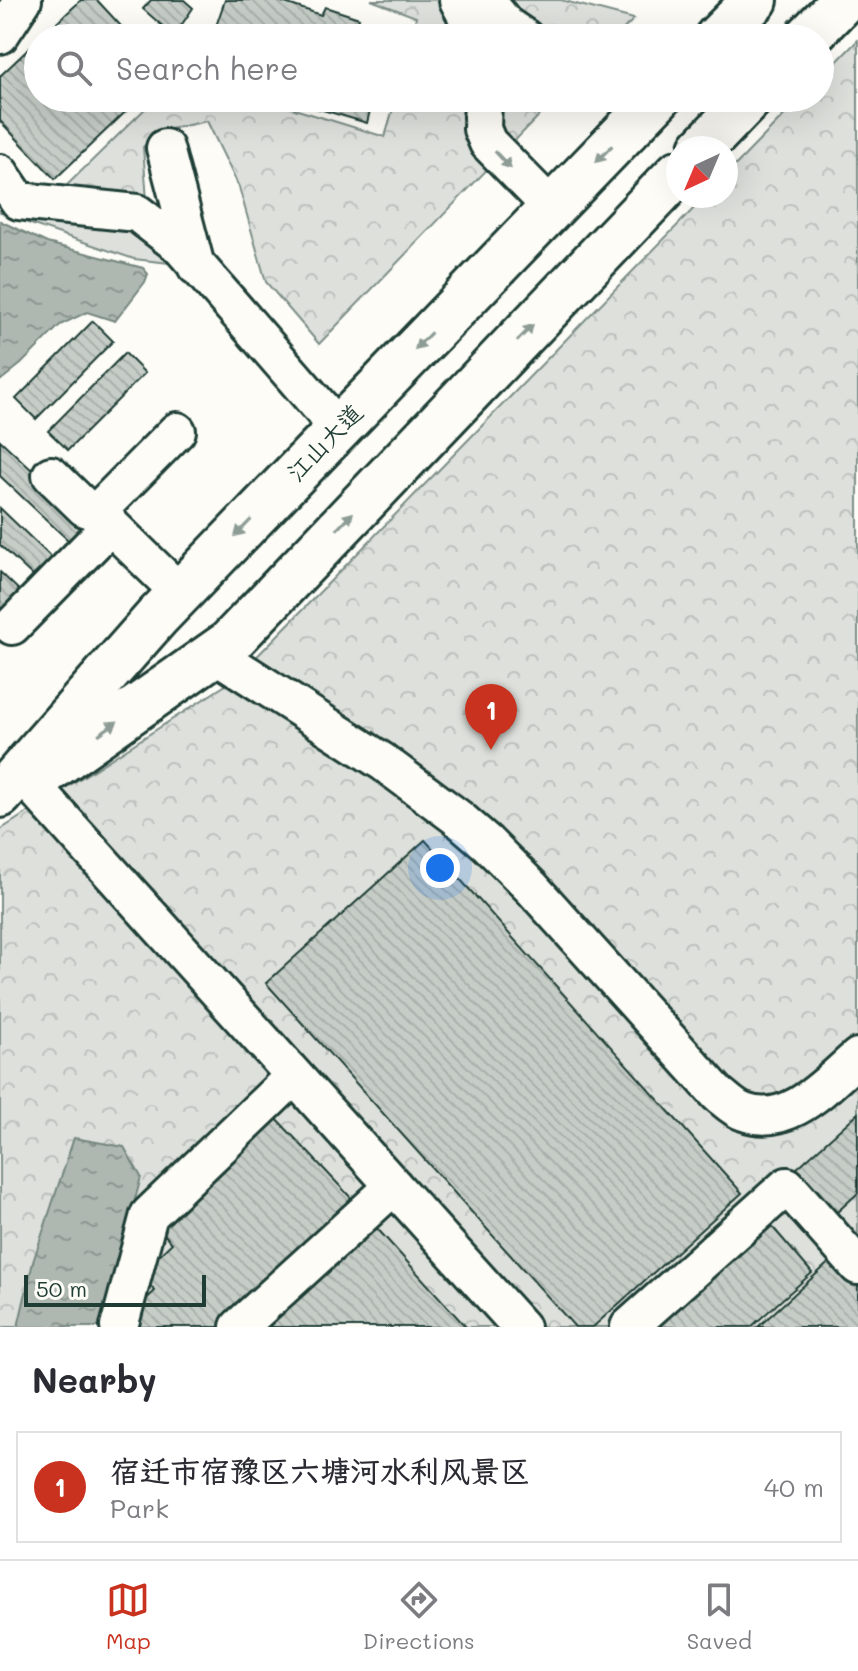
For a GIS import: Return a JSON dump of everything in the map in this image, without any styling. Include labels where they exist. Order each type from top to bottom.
[{"type":"main road","points":[[731,24],[755,0]]},
{"type":"main road","points":[[821,24],[844,0]]},
{"type":"main road","name":"江山大道","points":[[10,795],[180,593],[645,112]]},
{"type":"main road","points":[[714,136],[737,112]]},
{"type":"main road","points":[[10,795],[229,643],[666,186]]},
{"type":"street","points":[[0,35],[23,0]]},
{"type":"street","points":[[458,0],[471,24]]},
{"type":"street","points":[[486,0],[505,24]]},
{"type":"street","points":[[483,112],[482,129],[488,143],[552,208]]},
{"type":"street","points":[[165,148],[197,267]]},
{"type":"street","points":[[0,173],[19,201],[137,213],[180,246],[339,429]]},
{"type":"street","points":[[12,626],[177,431]]},
{"type":"street","points":[[51,475],[85,508],[104,518],[180,593]]},
{"type":"street","points":[[214,653],[383,762],[478,835],[532,888],[718,1094],[740,1111],[761,1117],[782,1115],[813,1095],[858,1057]]},
{"type":"street","points":[[10,795],[294,1076],[521,1327]]},
{"type":"street","points":[[119,1327],[149,1215],[294,1076]]},
{"type":"street","points":[[239,1327],[394,1186]]},
{"type":"street","points":[[629,1327],[787,1186],[858,1266]]},
{"type":"green space","points":[[371,0],[561,0],[634,19],[629,24],[414,24],[416,17]]},
{"type":"green space","points":[[858,40],[858,1327],[0,1327],[0,830],[235,679],[694,208],[738,208],[738,163],[787,112],[834,112],[834,65]]},
{"type":"green space","points":[[142,112],[304,112],[385,137],[392,112],[543,112],[319,344],[266,282],[239,187],[207,121],[161,131],[143,147],[147,200],[63,189]]},
{"type":"green space","points":[[0,191],[161,241],[170,263],[134,259],[10,217],[0,212]]},
{"type":"water","points":[[0,221],[47,243],[143,268],[148,274],[115,321],[87,312],[60,325],[0,381]]},
{"type":"water","points":[[74,1138],[124,1147],[141,1177],[102,1327],[18,1327],[33,1262]]},
{"type":"building","points":[[81,0],[97,0],[119,24],[56,24]]},
{"type":"building","points":[[151,0],[184,0],[193,8],[182,24],[160,24],[143,9]]},
{"type":"building","points":[[225,0],[276,0],[321,15],[325,7],[359,18],[357,24],[217,24]]},
{"type":"building","points":[[24,53],[24,112],[125,112],[55,179],[0,121],[0,76]]},
{"type":"building","points":[[330,112],[370,112],[367,123]]},
{"type":"building","points":[[93,321],[113,341],[36,419],[16,399]]},
{"type":"building","points":[[125,353],[145,373],[68,450],[48,431]]},
{"type":"building","points":[[0,440],[87,522],[69,541],[0,476]]},
{"type":"building","points":[[0,508],[52,558],[34,577],[0,545]]},
{"type":"building","points":[[0,572],[23,594],[0,618]]},
{"type":"building","points":[[425,840],[742,1193],[593,1327],[575,1327],[266,983]]},
{"type":"building","points":[[858,1113],[858,1193],[836,1213],[796,1169]]},
{"type":"building","points":[[273,1115],[354,1201],[220,1327],[129,1327],[123,1321],[155,1291],[139,1274],[172,1243],[156,1225]]},
{"type":"building","points":[[770,1224],[812,1273],[751,1327],[652,1327]]},
{"type":"building","points":[[374,1225],[466,1327],[260,1327]]},
{"type":"building","points":[[834,1258],[858,1285],[858,1327],[758,1327]]},
{"type":"place","name":"宿迁市宿豫区六塘河水利风景区","points":[[491,750]]}]
